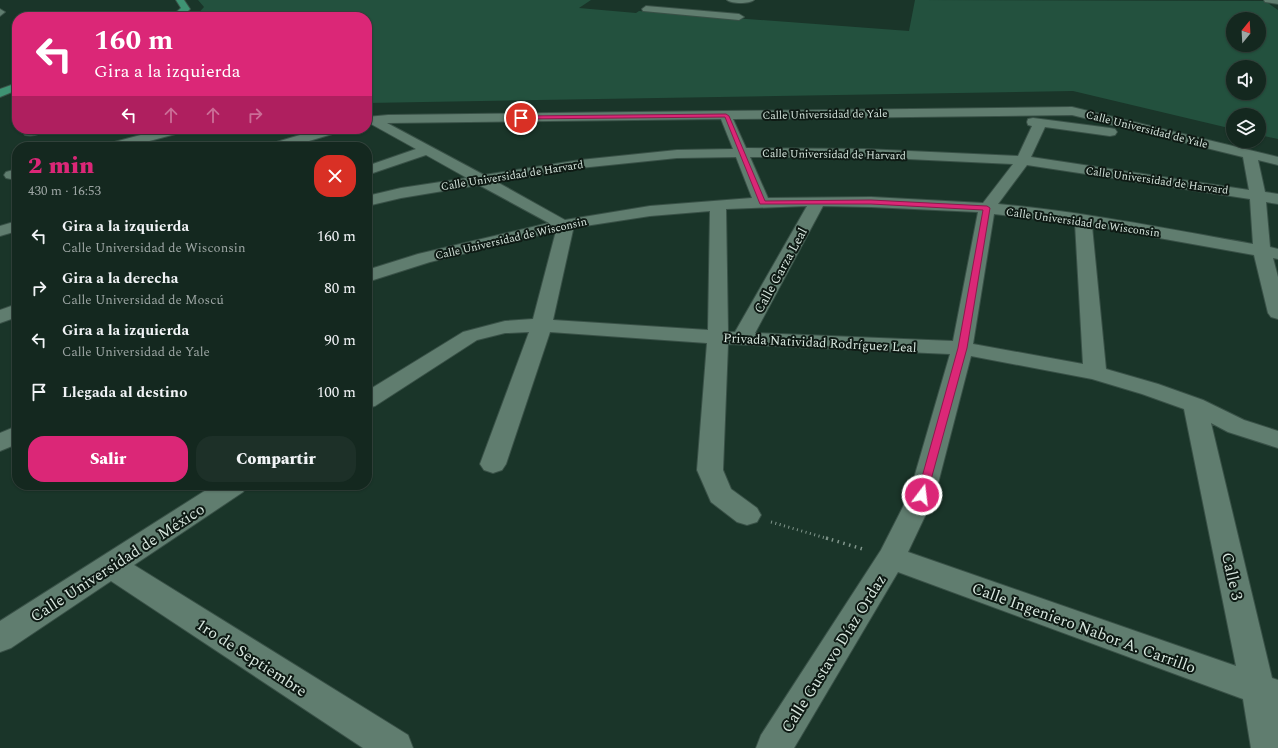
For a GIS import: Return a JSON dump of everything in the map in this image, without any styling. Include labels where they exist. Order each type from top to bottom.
[{"type":"main road","points":[[180,0],[186,9],[182,12]]},
{"type":"main road","points":[[0,93],[12,88]]},
{"type":"street","points":[[731,0],[750,0]]},
{"type":"street","points":[[1268,0],[1278,1]]},
{"type":"street","points":[[656,2],[742,13]]},
{"type":"street","name":"Calle Universidad de Yale","points":[[372,120],[1072,111],[1278,161]]},
{"type":"street","points":[[960,112],[1216,146]]},
{"type":"street","points":[[726,116],[762,203]]},
{"type":"street","points":[[372,122],[562,224],[565,230],[542,325],[493,464]]},
{"type":"street","points":[[987,208],[1023,160],[1040,123]]},
{"type":"street","points":[[130,142],[160,134]]},
{"type":"street","points":[[291,142],[318,134]]},
{"type":"street","points":[[372,169],[427,150]]},
{"type":"street","name":"Calle Universidad de Harvard","points":[[372,200],[401,193],[580,164],[677,154],[865,152],[1023,160],[1278,199]]},
{"type":"street","points":[[1250,154],[1270,253],[1278,313]]},
{"type":"street","name":"Calle Garza Leal","points":[[742,339],[818,202]]},
{"type":"street","name":"Calle Universidad de Wisconsin","points":[[372,274],[424,258],[562,224],[650,211],[762,203],[871,202],[987,208],[1039,213],[1270,253]]},
{"type":"street","points":[[718,206],[718,337],[710,470],[720,495],[747,515]]},
{"type":"street","name":"Calle Gustavo Díaz Ordaz","points":[[774,748],[891,558],[922,495],[962,348],[987,208]]},
{"type":"street","points":[[1083,220],[1095,373]]},
{"type":"street","points":[[0,316],[12,312]]},
{"type":"street","name":"Privada Natividad Rodríguez Leal","points":[[372,398],[470,336],[505,327],[542,325],[742,339],[962,348],[1095,373],[1150,389],[1195,405],[1236,426],[1278,440]]},
{"type":"street","name":"Calle 3","points":[[1195,405],[1268,693],[1269,748]]},
{"type":"street","points":[[0,443],[12,437]]},
{"type":"street","name":"Calle Universidad de México","points":[[0,638],[226,490]]},
{"type":"street","name":"Calle Ingeniero Nabor A. Carrillo","points":[[891,558],[1268,693]]},
{"type":"street","name":"1ro de Septiembre","points":[[110,565],[395,748]]},
{"type":"path","points":[[747,515],[891,558]]},
{"type":"green space","points":[[198,0],[591,0],[579,8],[909,31],[915,0],[1265,1],[1278,10],[1278,139],[1266,136],[1266,108],[1226,108],[1226,127],[1073,91],[372,103],[372,12],[200,12],[204,7]]},
{"type":"route","points":[[521,118],[726,116],[762,203],[871,202],[987,208],[962,348],[922,495]]}]
